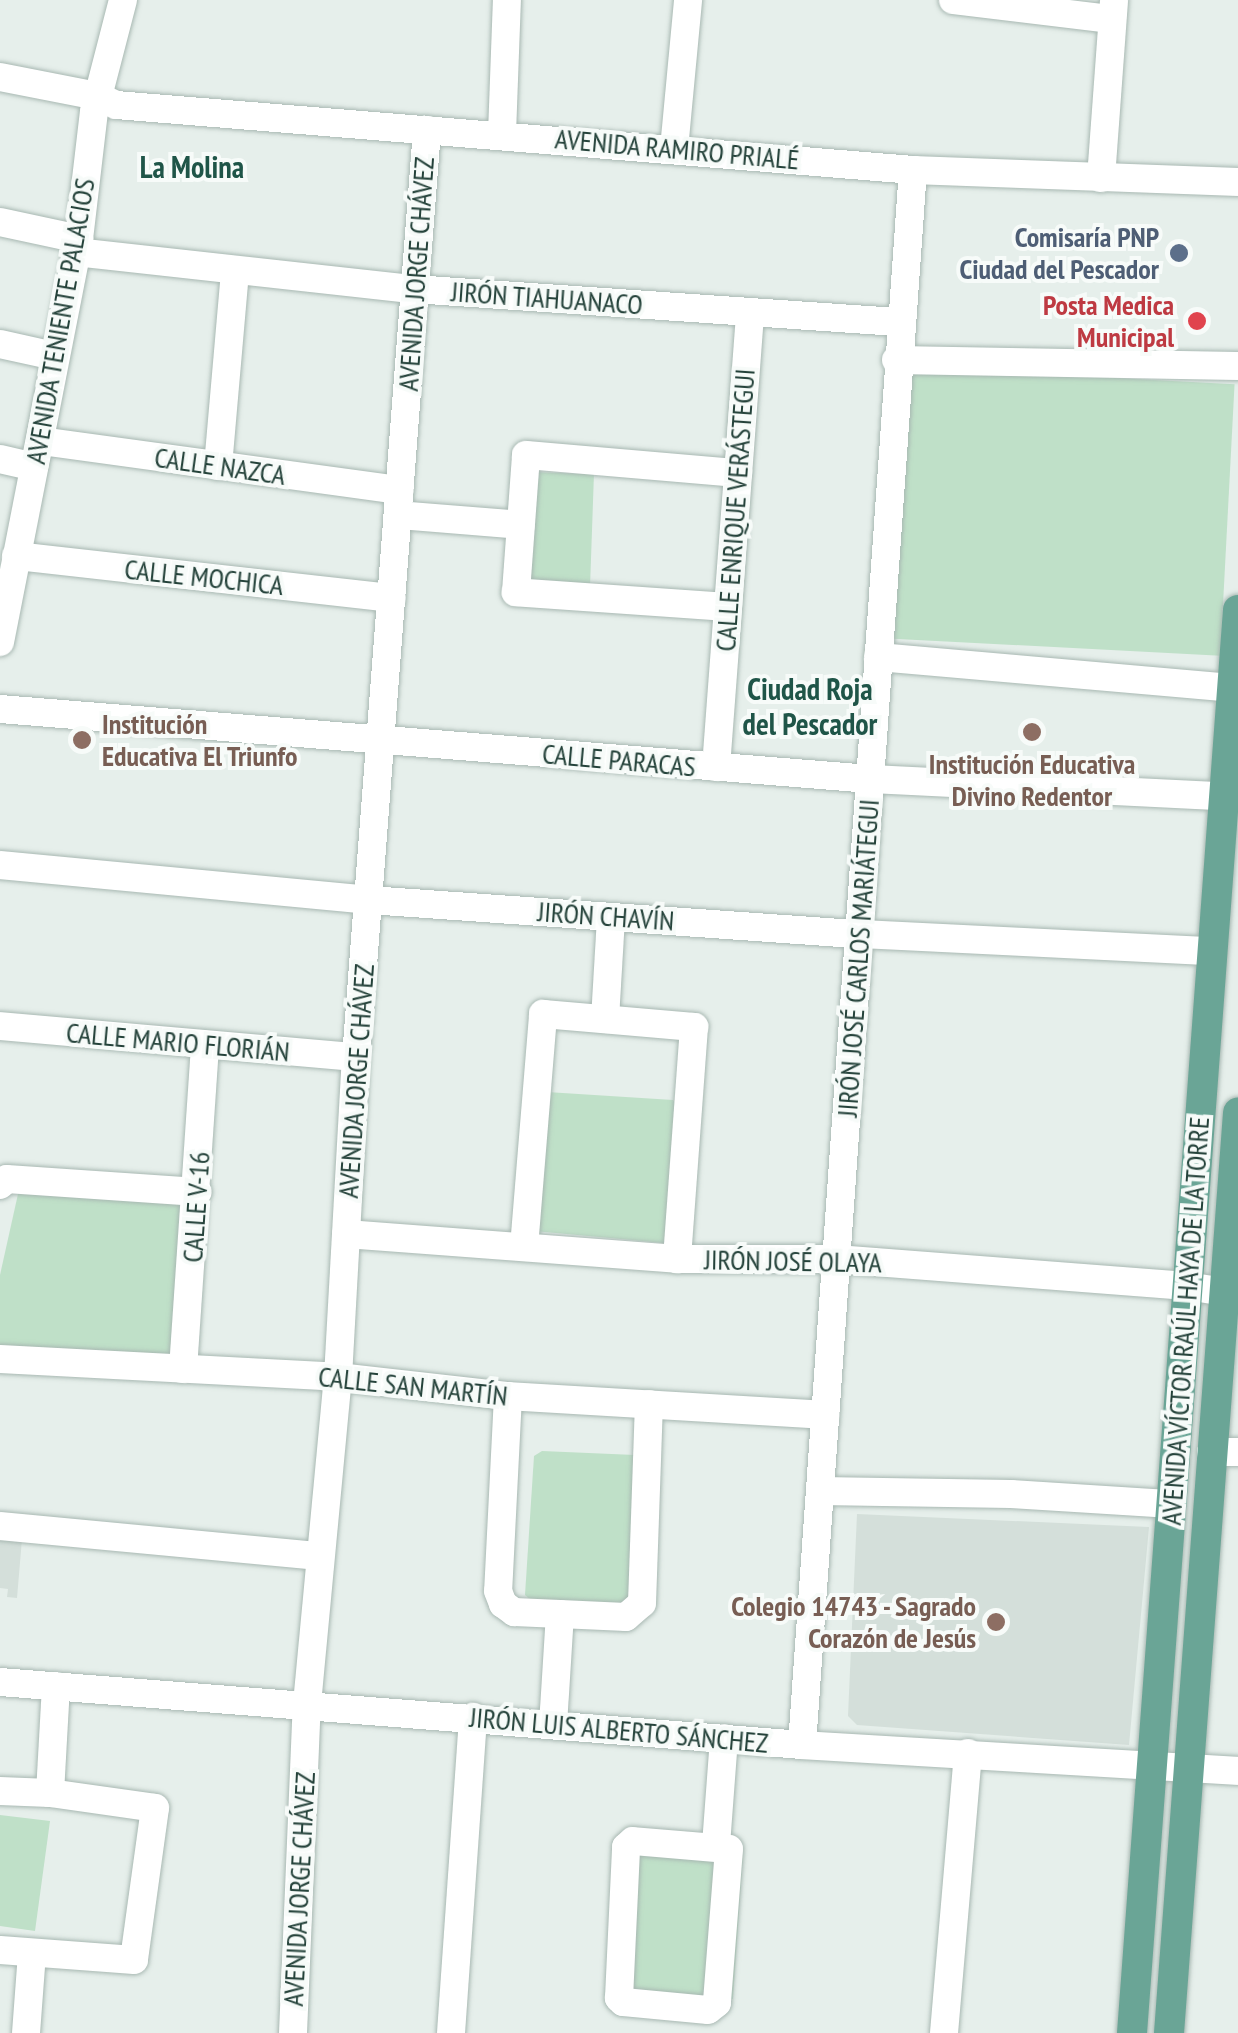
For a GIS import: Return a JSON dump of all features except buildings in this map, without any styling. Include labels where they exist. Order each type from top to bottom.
[{"type":"main road","name":"AVENIDA VÍCTOR RAÚL HAYA DE LA TORRE","points":[[1132,2033],[1213,951],[1231,797],[1232,688],[1238,610]]},
{"type":"main road","name":"AVENIDA VÍCTOR RAÚL HAYA DE LA TORRE","points":[[1169,2033],[1186,1766],[1225,1452],[1238,1113]]},
{"type":"street","name":"AVENIDA TENIENTE PALACIOS","points":[[0,642],[9,569],[37,454],[123,0]]},
{"type":"street","points":[[502,134],[507,0]]},
{"type":"street","points":[[674,149],[688,0]]},
{"type":"street","points":[[953,0],[1112,10],[1102,178]]},
{"type":"street","name":"AVENIDA RAMIRO PRIALÉ","points":[[0,77],[102,104]]},
{"type":"street","name":"AVENIDA RAMIRO PRIALÉ","points":[[0,94],[912,170],[1238,182]]},
{"type":"street","name":"AVENIDA JORGE CHÁVEZ","points":[[293,2033],[308,1704],[338,1376],[356,1057],[427,130]]},
{"type":"street","name":"JIRÓN JOSÉ CARLOS MARIÁTEGUI","points":[[802,1745],[912,170]]},
{"type":"street","name":"JIRÓN TIAHUANACO","points":[[0,222],[78,246],[234,270],[414,289],[899,322]]},
{"type":"street","points":[[218,466],[234,270]]},
{"type":"street","name":"CALLE ENRIQUE VERÁSTEGUI","points":[[716,768],[750,313]]},
{"type":"street","points":[[0,344],[54,356]]},
{"type":"street","points":[[896,360],[1238,366]]},
{"type":"street","name":"CALLE NAZCA","points":[[0,460],[37,454],[218,466],[521,525]]},
{"type":"street","points":[[728,608],[516,592],[526,455],[738,473]]},
{"type":"street","name":"CALLE MOCHICA","points":[[9,569],[392,598]]},
{"type":"street","points":[[878,657],[1232,688]]},
{"type":"street","name":"CALLE PARACAS","points":[[0,709],[716,768],[1231,797]]},
{"type":"street","name":"JIRÓN CHAVÍN","points":[[0,865],[370,900],[860,934],[1213,951]]},
{"type":"street","points":[[605,1019],[610,917]]},
{"type":"street","points":[[524,1247],[542,1014],[694,1027],[677,1259]]},
{"type":"street","name":"CALLE MARIO FLORIÁN","points":[[0,1026],[356,1057]]},
{"type":"street","name":"CALLE V-16","points":[[183,1369],[205,1045]]},
{"type":"street","points":[[3,1182],[198,1192]]},
{"type":"street","name":"JIRÓN JOSÉ OLAYA","points":[[346,1234],[677,1259],[836,1259],[1187,1286],[1231,1294]]},
{"type":"street","name":"CALLE SAN MARTÍN","points":[[0,1359],[338,1376],[508,1396],[825,1415]]},
{"type":"street","points":[[508,1396],[498,1590],[503,1604],[514,1612],[626,1617],[635,1614],[642,1603],[649,1404]]},
{"type":"street","points":[[820,1491],[1011,1494],[1172,1504]]},
{"type":"street","points":[[0,1526],[319,1556]]},
{"type":"street","points":[[553,1725],[560,1614]]},
{"type":"street","name":"JIRÓN LUIS ALBERTO SÁNCHEZ","points":[[0,1682],[802,1745],[1238,1770]]},
{"type":"street","points":[[50,1793],[56,1686]]},
{"type":"street","points":[[451,2033],[472,1717]]},
{"type":"street","points":[[716,1846],[724,1738]]},
{"type":"street","points":[[944,2033],[968,1753]]},
{"type":"street","points":[[0,1792],[50,1793],[156,1808],[134,1960],[0,1950]]},
{"type":"street","points":[[633,1841],[716,1846],[726,1847],[730,1854],[716,2003],[694,2021],[623,2002],[619,1998],[626,1847],[633,1841]]},
{"type":"street","points":[[26,2033],[32,1953]]},
{"type":"shaded area","name":"Colegio 14743 - Sagrado Corazón de Jesús","points":[[857,1514],[1149,1527],[1129,1745],[857,1725],[848,1716]]},
{"type":"shaded area","points":[[0,1538],[22,1539],[17,1598],[7,1597],[8,1589],[0,1588]]},
{"type":"green space","points":[[907,367],[1235,384],[1220,656],[893,639]]},
{"type":"green space","points":[[533,472],[594,474],[590,585],[529,583]]},
{"type":"green space","points":[[547,1092],[673,1100],[681,1109],[671,1235],[664,1243],[534,1231]]},
{"type":"green space","points":[[18,1194],[190,1203],[175,1356],[0,1345],[0,1275]]},
{"type":"green space","points":[[542,1451],[635,1455],[640,1460],[628,1608],[532,1601],[525,1595],[534,1456]]},
{"type":"green space","points":[[0,1815],[50,1821],[35,1931],[0,1926]]},
{"type":"green space","points":[[638,1851],[743,1858],[733,1999],[628,1992]]},
{"type":"place","name":"Comisaría PNP Ciudad del Pescador","points":[[1179,253]]},
{"type":"place","name":"Posta Medica Municipal","points":[[1197,321]]},
{"type":"place","name":"Institución Educativa Divino Redentor","points":[[1032,732]]},
{"type":"place","name":"Institución Educativa El Triunfo","points":[[82,740]]},
{"type":"place","name":"Colegio 14743 - Sagrado Corazón de Jesús","points":[[996,1622]]},
{"type":"district","name":"La Molina","points":[[192,167]]},
{"type":"district","name":"Ciudad Roja del Pescador","points":[[810,706]]}]
